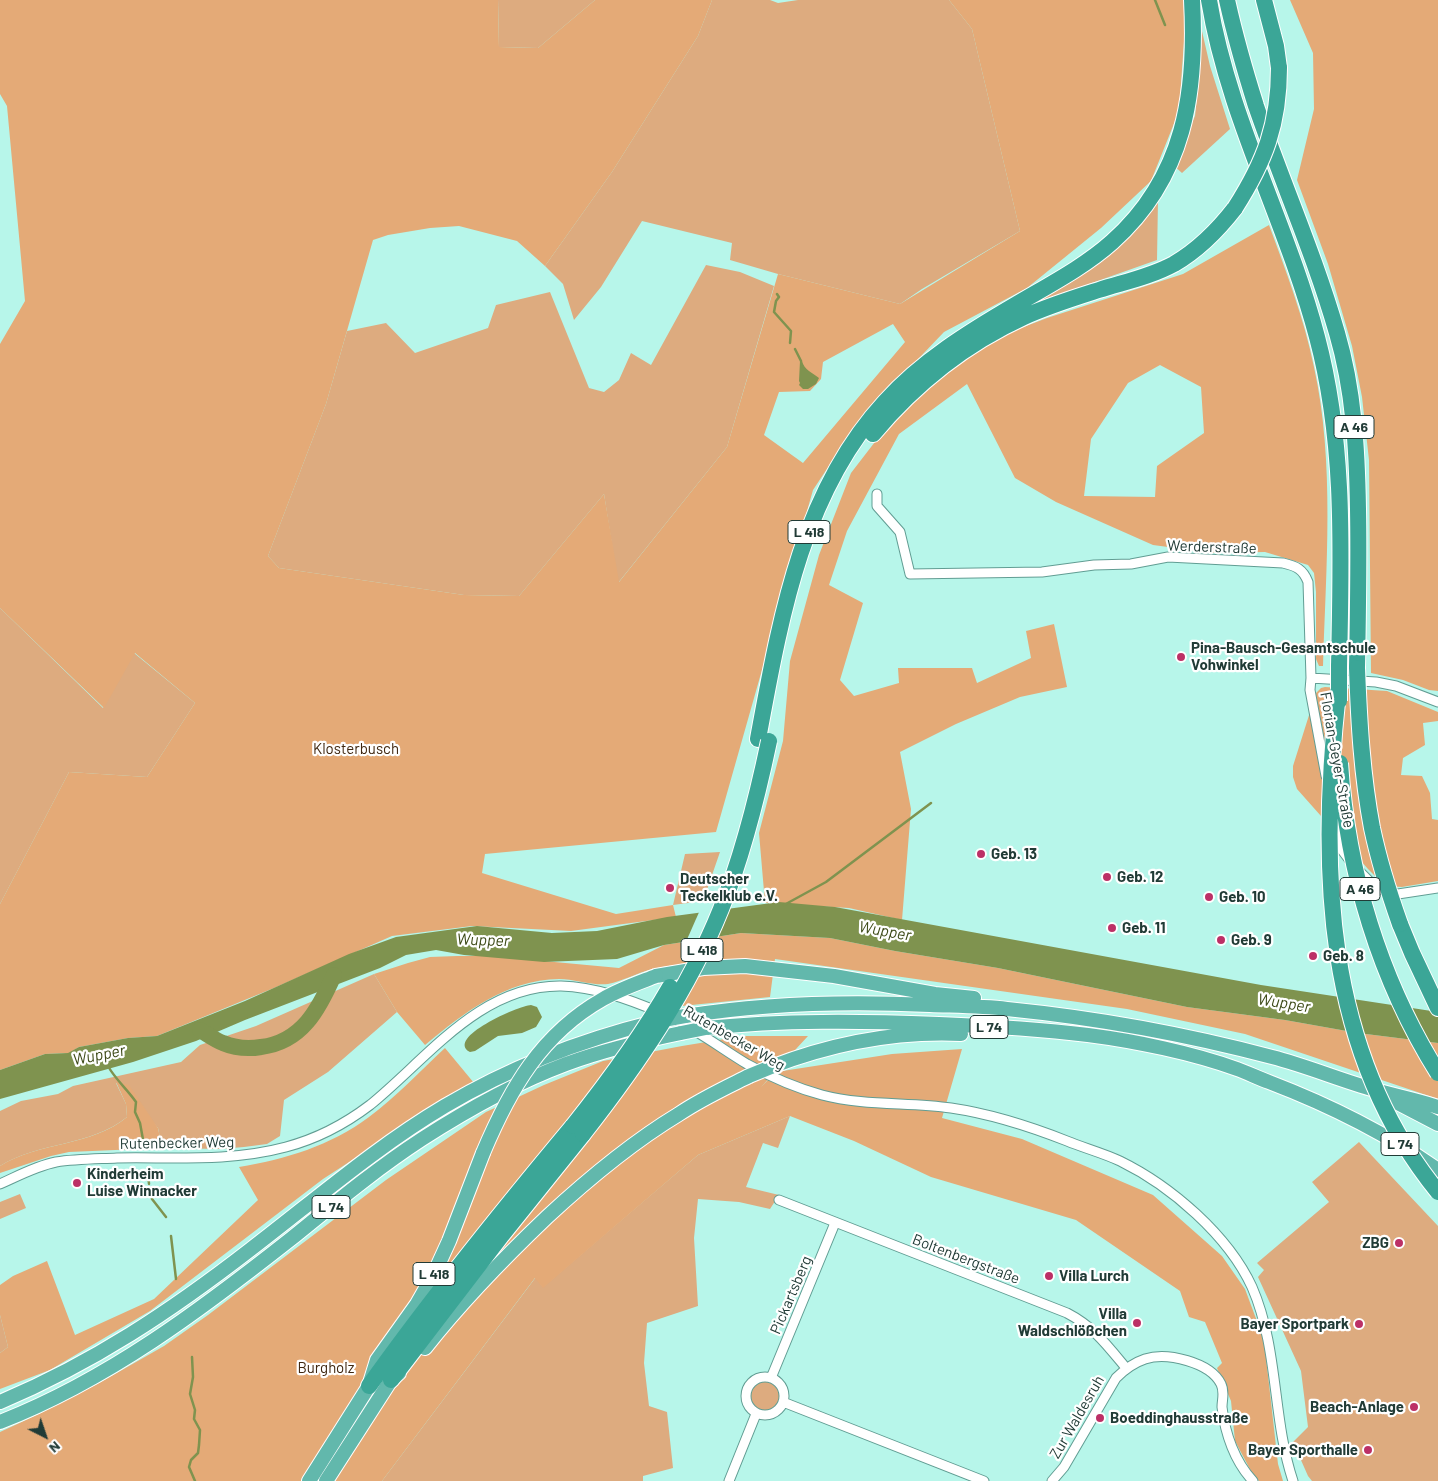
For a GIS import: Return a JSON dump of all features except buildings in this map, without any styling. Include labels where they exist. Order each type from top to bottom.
[{"type":"highway","points":[[987,329],[1105,248],[1124,231],[1155,192],[1171,163],[1189,102],[1193,65],[1192,0]]},
{"type":"highway","name":"A 46","points":[[1209,0],[1221,53],[1240,117],[1295,265],[1325,371],[1337,446],[1341,508],[1339,742],[1343,796],[1358,881],[1375,939],[1392,982],[1411,1025],[1438,1072]]},
{"type":"highway","name":"A 46","points":[[1227,0],[1256,104],[1314,261],[1338,334],[1349,386],[1357,448],[1359,564],[1357,668],[1362,762],[1375,838],[1387,885],[1412,954],[1438,1008]]},
{"type":"highway","points":[[987,329],[1024,317],[1055,304],[1136,279],[1173,264],[1208,239],[1235,208],[1257,170],[1270,137],[1278,102],[1279,68],[1276,46],[1264,0]]},
{"type":"highway","name":"L 418","points":[[326,1481],[392,1380],[485,1258],[578,1130],[656,1031],[692,971],[713,929],[747,834],[764,740],[806,572],[823,524],[840,486],[872,436],[893,410],[934,372],[987,329]]},
{"type":"highway","points":[[1338,692],[1332,749],[1330,856],[1335,940],[1342,980],[1349,1015],[1371,1079],[1394,1128],[1438,1192]]},
{"type":"highway","name":"L 418","points":[[369,1386],[377,1360],[417,1304],[433,1276],[483,1153],[511,1092],[540,1050],[565,1026],[603,999],[656,976],[703,968],[745,966],[797,971],[935,994],[987,999],[1005,1008]]},
{"type":"highway","name":"L 74","points":[[0,1402],[90,1359],[154,1319],[215,1277],[369,1157],[445,1106],[483,1084],[545,1056],[604,1035],[658,1021],[748,1008],[828,1003],[1005,1008],[1096,1020],[1190,1037],[1274,1057],[1373,1090],[1438,1107]]},
{"type":"highway","name":"L 74","points":[[0,1422],[66,1391],[130,1355],[223,1291],[389,1163],[461,1115],[532,1078],[567,1064],[622,1046],[706,1028],[787,1022],[893,1022],[1080,1034],[1136,1043],[1237,1068],[1309,1097],[1360,1122],[1412,1151],[1438,1170]]},
{"type":"highway","name":"L 74","points":[[392,1380],[416,1359],[460,1306],[499,1264],[570,1197],[634,1144],[659,1126],[702,1100],[771,1066],[818,1051],[874,1039],[915,1034],[965,1034],[1085,1041],[1174,1057],[1266,1081]]},
{"type":"highway","name":"L 74","points":[[1373,1090],[1438,1124]]},
{"type":"highway","name":"L 418","points":[[309,1481],[369,1386],[413,1323],[578,1130]]},
{"type":"street","name":"Werderstraße","points":[[877,494],[877,506],[900,532],[910,574],[1042,572],[1094,565],[1131,564],[1168,557],[1283,563],[1297,566],[1308,582],[1311,678]]},
{"type":"street","points":[[1311,678],[1376,682],[1396,686],[1438,702]]},
{"type":"street","name":"Florian-Geyer-Straße","points":[[1311,678],[1310,690],[1339,846],[1366,878],[1384,890],[1398,894],[1438,888]]},
{"type":"street","name":"Rutenbecker Weg","points":[[0,1184],[39,1167],[73,1160],[220,1158],[267,1152],[288,1146],[329,1130],[362,1110],[463,1023],[506,997],[537,988],[560,986],[598,991],[642,1005],[687,1025],[747,1064],[797,1088],[825,1096],[859,1101],[950,1108],[976,1112],[1024,1124],[1120,1161],[1165,1190],[1194,1212],[1210,1228],[1240,1266],[1252,1287],[1263,1316],[1269,1340],[1282,1444],[1293,1481]]},
{"type":"street","name":"Boltenbergstraße","points":[[779,1200],[1074,1317],[1094,1330],[1126,1368]]},
{"type":"street","name":"Pickartsberg","points":[[771,1378],[835,1223]]},
{"type":"street","name":"Zur Waldesruh","points":[[1052,1481],[1063,1470],[1116,1378],[1126,1368],[1137,1362],[1150,1358],[1170,1357],[1204,1368],[1221,1384],[1223,1394],[1222,1406],[1228,1435],[1243,1470],[1253,1481]]},
{"type":"street","points":[[758,1378],[771,1378],[781,1385],[784,1396],[783,1402],[777,1411],[772,1414],[756,1414],[747,1405],[746,1392],[748,1386],[758,1378]]},
{"type":"street","points":[[783,1402],[984,1481]]},
{"type":"street","points":[[729,1481],[756,1414]]},
{"type":"shaded area","points":[[498,0],[595,0],[538,48],[499,47]]},
{"type":"shaded area","points":[[712,0],[770,0],[778,3],[798,0],[949,0],[972,29],[1020,231],[900,304],[778,274],[730,260],[732,243],[642,221],[601,287],[574,320],[563,284],[545,266],[612,172],[698,36]]},
{"type":"shaded area","points":[[1199,18],[1210,66],[1230,129],[1182,173],[1173,165],[1195,116],[1200,69]]},
{"type":"shaded area","points":[[1158,199],[1157,260],[1024,307]]},
{"type":"shaded area","points":[[706,265],[740,272],[774,286],[727,447],[618,583],[604,494],[519,596],[464,595],[279,568],[268,556],[326,404],[347,331],[386,323],[415,353],[488,328],[496,305],[550,292],[589,388],[604,392],[619,380],[631,353],[651,365]]},
{"type":"shaded area","points":[[0,608],[103,708],[134,653],[195,703],[147,777],[69,772],[0,904]]},
{"type":"shaded area","points":[[720,852],[703,901],[673,905],[685,854]]},
{"type":"shaded area","points":[[374,974],[397,1012],[328,1072],[284,1100],[280,1136],[267,1144],[220,1149],[162,1148],[158,1128],[121,1085],[116,1083],[126,1104],[127,1117],[98,1134],[31,1152],[0,1166],[0,1111],[21,1101],[58,1094],[73,1086],[181,1062],[200,1045],[256,1026]]},
{"type":"shaded area","points":[[790,1116],[778,1148],[763,1143],[746,1187],[779,1195],[770,1209],[739,1202],[698,1199],[694,1238],[698,1306],[647,1323],[644,1363],[649,1406],[667,1412],[673,1468],[643,1476],[643,1481],[382,1481],[536,1277],[543,1287],[698,1155]]},
{"type":"shaded area","name":"Bayer Sportpark","points":[[1359,1142],[1438,1226],[1438,1481],[1312,1481],[1293,1442],[1308,1427],[1301,1371],[1258,1277],[1264,1270],[1257,1263],[1329,1202],[1312,1182]]},
{"type":"shaded area","points":[[20,1194],[26,1208],[0,1219],[0,1202]]},
{"type":"shaded area","points":[[0,1315],[8,1347],[0,1353]]},
{"type":"shaded area","points":[[765,1381],[776,1385],[780,1396],[776,1407],[765,1411],[754,1407],[750,1396],[754,1385]]},
{"type":"green space","name":"Klosterbusch","points":[[0,0],[498,0],[499,47],[538,48],[595,0],[712,0],[698,36],[612,172],[545,266],[517,241],[459,226],[430,228],[388,235],[373,240],[326,404],[268,556],[279,568],[464,595],[519,596],[604,494],[619,582],[727,447],[778,274],[900,304],[1020,231],[972,29],[949,0],[1186,0],[1179,111],[1151,181],[1101,228],[1027,288],[944,332],[858,422],[813,490],[716,832],[485,854],[482,873],[616,914],[673,905],[676,917],[571,931],[472,926],[392,936],[274,988],[157,1036],[128,1038],[79,1047],[69,1053],[45,1054],[0,1070],[0,904],[69,772],[147,777],[195,703],[135,653],[104,708],[0,608],[0,344],[25,301],[7,106],[0,94]],"holes":[[[893,324],[905,342],[803,463],[764,435],[779,392],[810,391],[821,379],[823,362]]]},
{"type":"green space","points":[[1290,0],[1438,0],[1438,691],[1429,690],[1403,680],[1371,673],[1369,460],[1362,397],[1352,346],[1328,264],[1297,180],[1314,109],[1313,53]]},
{"type":"green space","points":[[1269,225],[1305,331],[1321,403],[1325,440],[1328,516],[1323,666],[1319,666],[1316,659],[1316,592],[1314,573],[1308,565],[1265,552],[1213,553],[1153,545],[1056,502],[1015,478],[967,384],[899,434],[847,531],[829,585],[863,603],[840,680],[854,696],[899,683],[898,668],[972,668],[977,683],[1031,658],[1026,631],[1054,624],[1067,687],[1020,697],[956,724],[900,752],[911,809],[902,920],[849,908],[765,903],[759,833],[783,741],[790,661],[819,555],[851,473],[898,412],[956,365],[995,338],[1047,318],[1183,274]],"holes":[[[1160,365],[1201,387],[1204,433],[1157,466],[1155,497],[1084,496],[1091,439],[1128,383]]]},
{"type":"green space","points":[[1325,687],[1387,691],[1438,712],[1438,721],[1423,723],[1425,745],[1403,758],[1401,775],[1422,776],[1430,793],[1432,819],[1438,820],[1438,881],[1402,887],[1385,886],[1297,789],[1293,777],[1293,766],[1316,693]]},
{"type":"green space","points":[[741,933],[830,938],[998,968],[1187,1007],[1438,1043],[1438,1099],[1245,1034],[1127,1009],[775,959],[770,997],[682,1006],[705,962],[652,969],[608,984],[559,979],[539,981],[521,985],[486,1000],[455,1021],[425,1045],[397,1012],[374,974],[430,957],[457,956],[490,956],[619,968],[664,945]]},
{"type":"green space","name":"Burgholz","points":[[743,1036],[808,1036],[761,1087],[776,1072],[892,1054],[962,1049],[942,1118],[1022,1139],[1153,1195],[1222,1256],[1245,1289],[1264,1340],[1278,1464],[1283,1481],[1259,1481],[1252,1473],[1235,1441],[1231,1401],[1217,1368],[1222,1363],[1205,1322],[1189,1317],[1180,1291],[1076,1220],[931,1177],[854,1141],[790,1116],[698,1155],[543,1288],[535,1278],[382,1481],[0,1481],[0,1432],[101,1382],[164,1346],[208,1315],[386,1180],[486,1112],[544,1085],[603,1061]]},
{"type":"green space","points":[[445,1048],[474,1083],[323,1179],[150,1311],[50,1370],[0,1389],[0,1353],[8,1347],[0,1315],[0,1285],[13,1276],[47,1261],[75,1335],[154,1299],[258,1200],[239,1167],[291,1155],[339,1136],[369,1117],[389,1101]]},
{"type":"green space","points":[[116,1082],[129,1085],[158,1128],[162,1148],[69,1152],[0,1173],[0,1166],[15,1158],[98,1134],[127,1117],[126,1104]]},
{"type":"water","points":[[800,361],[819,378],[816,384],[808,389],[803,389],[799,385]]},
{"type":"water","points":[[779,902],[835,907],[1261,985],[1438,1012],[1438,1043],[1187,1007],[998,968],[830,938],[741,933],[664,945],[617,959],[544,962],[464,955],[436,950],[406,955],[380,968],[196,1041],[133,1062],[0,1099],[0,1070],[45,1054],[68,1053],[79,1047],[128,1038],[157,1036],[245,1001],[349,954],[396,937],[477,926],[552,933],[597,931],[667,917]]},
{"type":"water","points":[[531,1005],[537,1007],[542,1017],[536,1027],[522,1033],[498,1036],[475,1051],[470,1052],[465,1046],[467,1039],[486,1024],[512,1011]]},
{"type":"pier","points":[[730,906],[715,939],[685,944],[700,910]]},
{"type":"waterway","points":[[1155,0],[1165,25]]},
{"type":"waterway","points":[[777,294],[779,297],[776,301],[774,312],[791,331],[790,343]]},
{"type":"waterway","points":[[795,349],[801,361]]},
{"type":"waterway","points":[[784,905],[826,882],[931,803]]},
{"type":"waterway","name":"Wupper","points":[[200,1030],[220,1042],[237,1047],[256,1048],[275,1044],[288,1038],[307,1022],[322,1000],[334,975]]},
{"type":"waterway","points":[[108,1066],[136,1102],[135,1112],[140,1123],[144,1145]]},
{"type":"waterway","points":[[148,1172],[149,1184]]},
{"type":"waterway","points":[[150,1190],[152,1199],[166,1217]]},
{"type":"waterway","points":[[171,1236],[176,1279]]},
{"type":"waterway","points":[[192,1357],[193,1377],[190,1394],[195,1410],[194,1419],[200,1430],[198,1453],[191,1460],[189,1467],[195,1481]]},
{"type":"place","name":"Pina-Bausch-Gesamtschule Vohwinkel","points":[[1181,657]]},
{"type":"place","name":"Geb. 13","points":[[981,854]]},
{"type":"place","name":"Geb. 12","points":[[1107,877]]},
{"type":"place","name":"Deutscher Teckelklub e.V.","points":[[670,888]]},
{"type":"place","name":"Geb. 10","points":[[1209,897]]},
{"type":"place","name":"Geb. 11","points":[[1112,928]]},
{"type":"place","name":"Geb. 9","points":[[1221,940]]},
{"type":"place","name":"Geb. 8","points":[[1313,956]]},
{"type":"place","name":"Kinderheim Luise Winnacker","points":[[77,1183]]},
{"type":"place","name":"ZBG","points":[[1399,1243]]},
{"type":"place","name":"Villa Lurch","points":[[1049,1276]]},
{"type":"place","name":"Villa Waldschlößchen","points":[[1137,1323]]},
{"type":"place","name":"Bayer Sportpark","points":[[1359,1324]]},
{"type":"place","name":"Beach-Anlage","points":[[1414,1407]]},
{"type":"place","name":"Boeddinghausstraße","points":[[1100,1418]]},
{"type":"place","name":"Bayer Sporthalle","points":[[1368,1450]]}]
